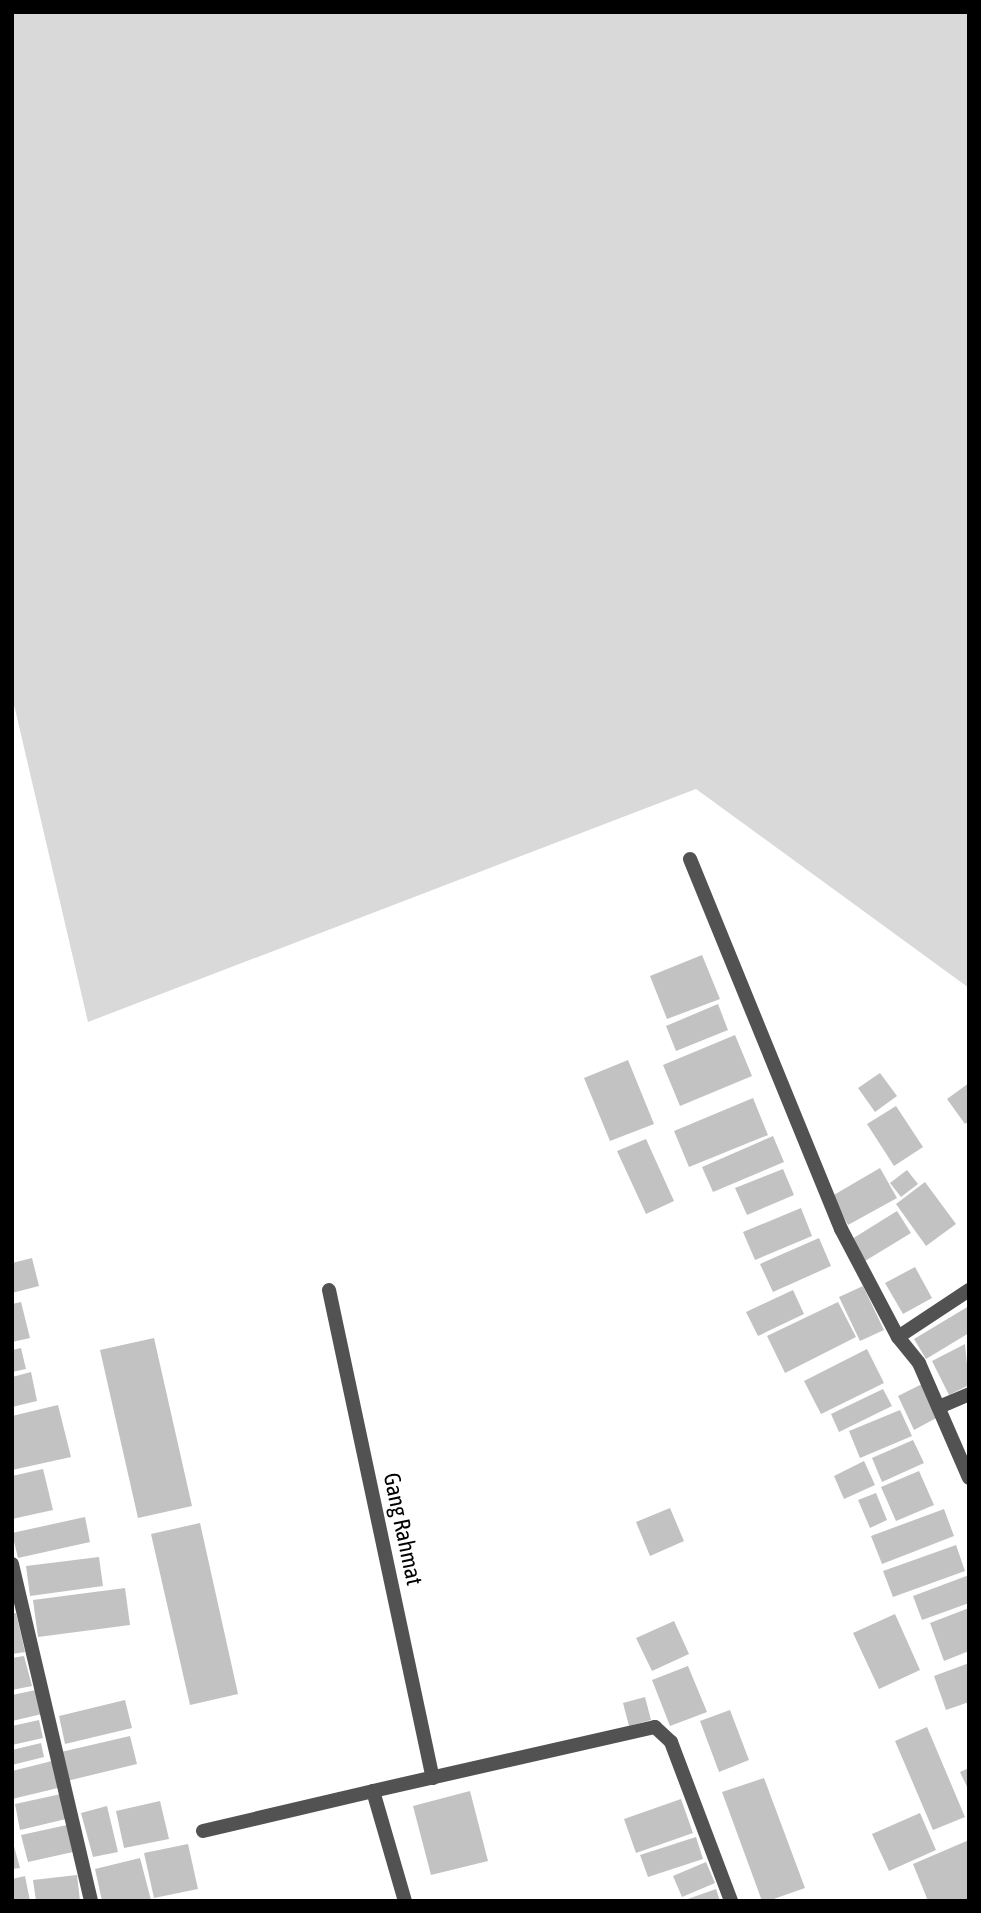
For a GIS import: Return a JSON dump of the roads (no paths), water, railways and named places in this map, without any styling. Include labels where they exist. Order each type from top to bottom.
[{"type":"street","points":[[690,859],[841,1228],[898,1337],[919,1363],[969,1478]]},
{"type":"street","name":"Gang Rahmat","points":[[329,1290],[433,1778]]},
{"type":"street","points":[[898,1337],[969,1290]]},
{"type":"street","points":[[939,1408],[969,1394]]},
{"type":"street","points":[[12,1564],[91,1901]]},
{"type":"street","points":[[203,1832],[373,1791],[659,1729],[671,1742],[731,1901]]},
{"type":"street","points":[[373,1791],[405,1901]]}]
